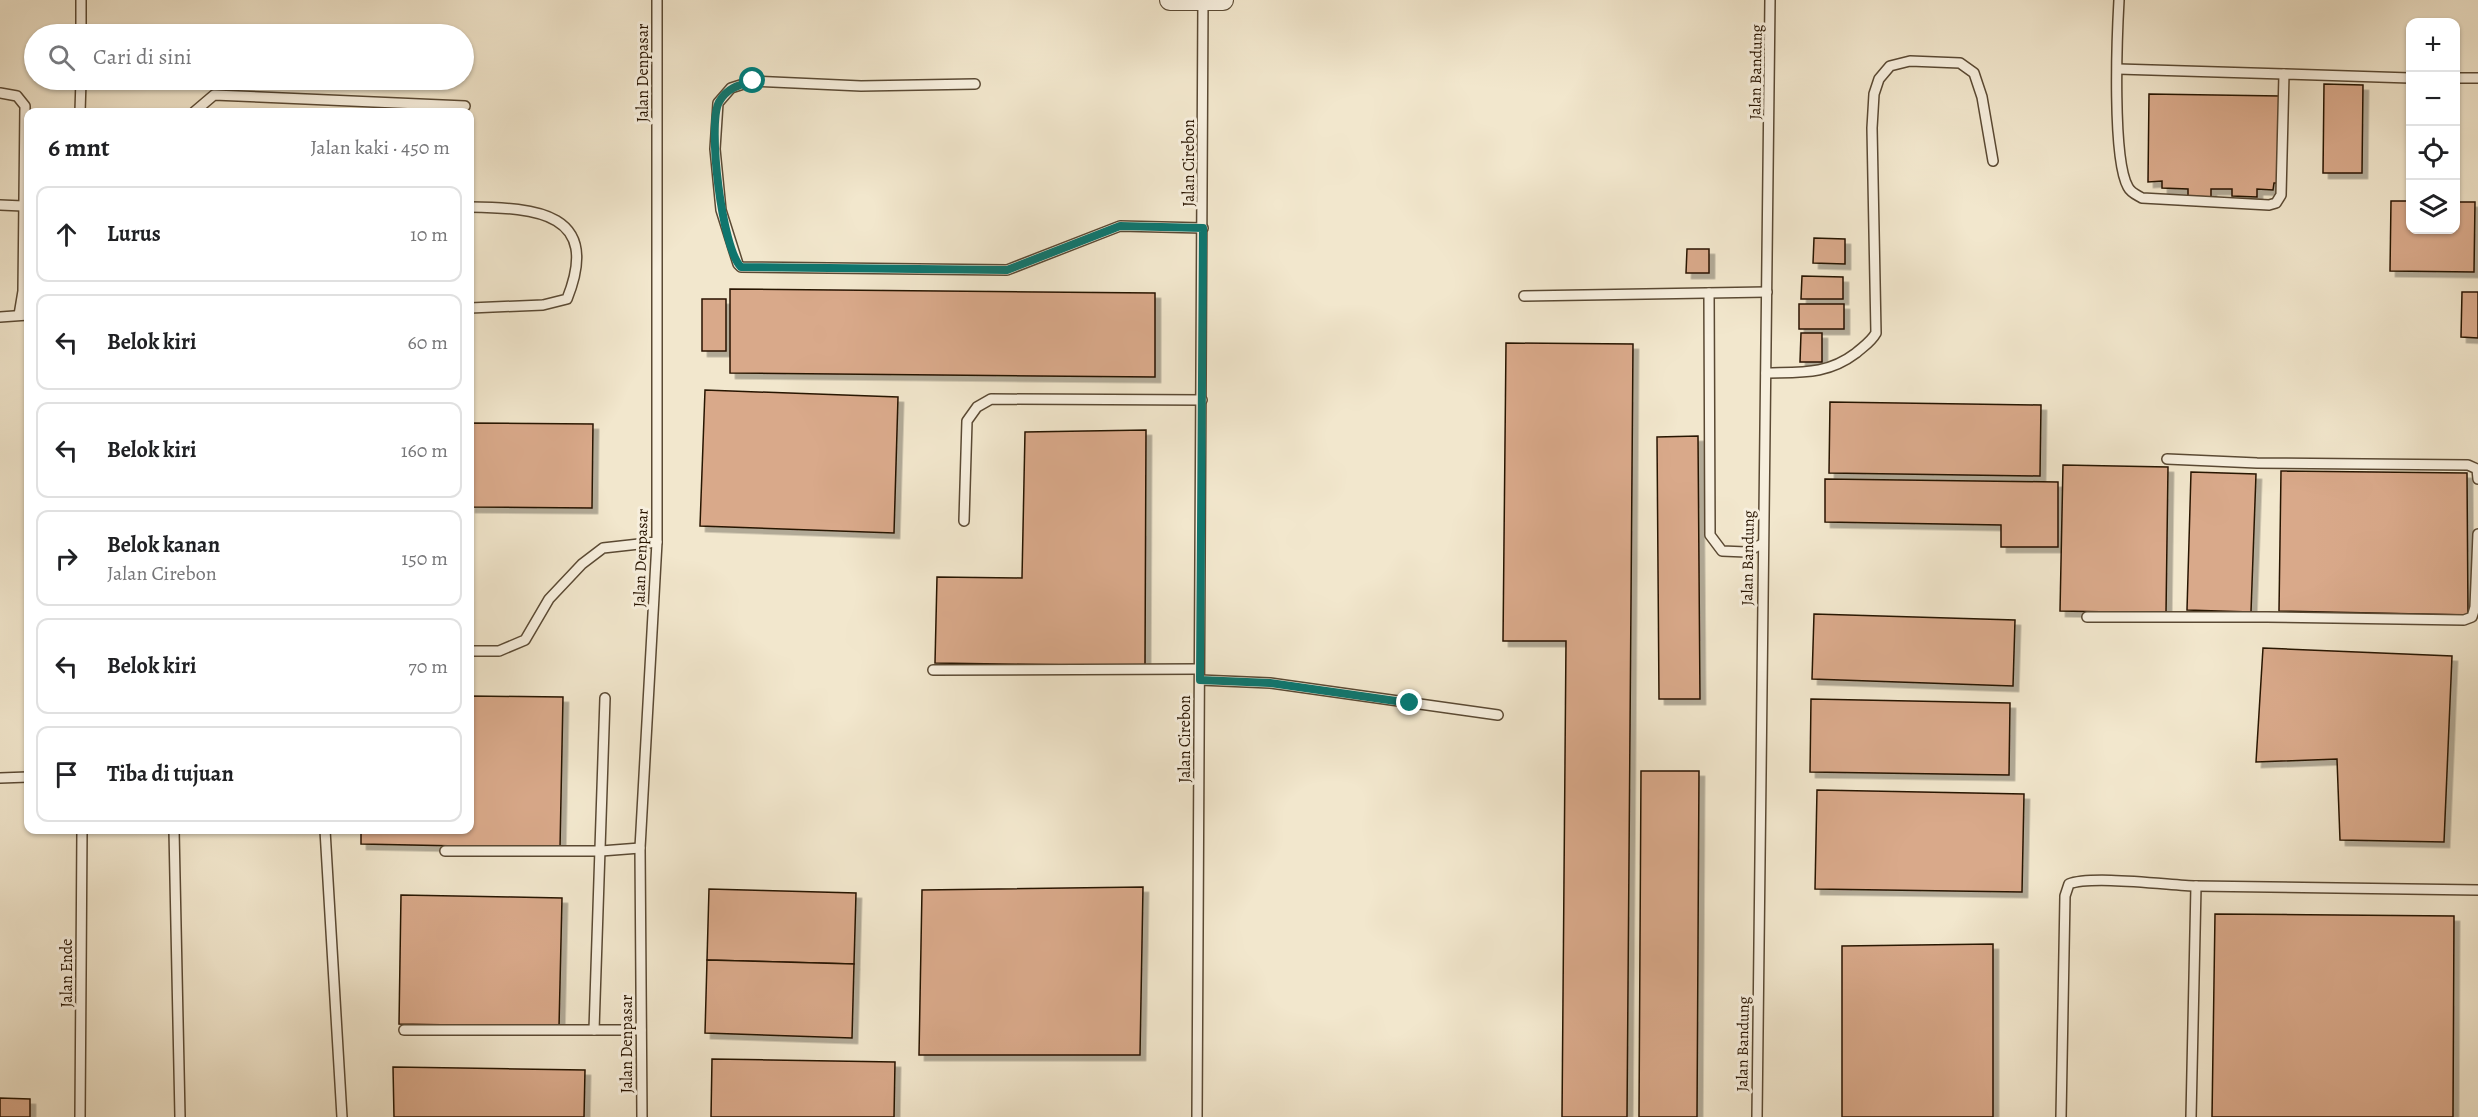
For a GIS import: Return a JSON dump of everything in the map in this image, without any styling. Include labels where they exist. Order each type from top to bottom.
[{"type":"street","points":[[1170,0],[1223,0]]},
{"type":"lane","points":[[81,0],[81,24]]},
{"type":"lane","name":"Jalan Denpasar","points":[[642,1117],[640,848],[657,542],[657,0]]},
{"type":"lane","name":"Jalan Cirebon","points":[[1197,1117],[1203,0]]},
{"type":"lane","name":"Jalan Bandung","points":[[1757,1117],[1770,0]]},
{"type":"lane","points":[[2120,0],[2118,69],[2120,149],[2127,187],[2142,198],[2269,205],[2276,202],[2281,195],[2284,74]]},
{"type":"lane","points":[[1766,374],[1821,371],[1844,362],[1872,340],[1876,333],[1872,128],[1874,94],[1879,79],[1890,66],[1910,61],[1960,63],[1974,73],[1982,97],[1992,162]]},
{"type":"lane","points":[[2118,69],[2406,78]]},
{"type":"lane","points":[[2460,78],[2478,78]]},
{"type":"lane","points":[[975,84],[861,86],[753,81],[731,88],[718,103],[715,148],[721,210],[738,264],[741,267],[1007,270],[1120,226],[1203,228]]},
{"type":"lane","points":[[80,108],[81,90]]},
{"type":"lane","points":[[0,93],[17,96],[25,108]]},
{"type":"lane","points":[[199,108],[214,95],[465,106]]},
{"type":"lane","points":[[0,316],[24,315],[24,156]]},
{"type":"lane","points":[[0,205],[23,206]]},
{"type":"lane","points":[[474,207],[530,211],[554,219],[568,229],[575,244],[576,276],[567,299],[543,305],[474,308]]},
{"type":"lane","points":[[1709,292],[1710,535],[1722,551],[1746,552],[1762,544]]},
{"type":"lane","points":[[1524,296],[1767,292]]},
{"type":"lane","points":[[964,520],[967,421],[978,407],[991,399],[1202,400]]},
{"type":"lane","points":[[2167,459],[2257,463],[2473,466],[2477,469],[2478,479]]},
{"type":"lane","points":[[2087,617],[2464,620],[2472,617],[2475,607],[2478,534]]},
{"type":"lane","points":[[474,651],[499,651],[525,640],[549,598],[582,564],[603,548],[657,542]]},
{"type":"lane","points":[[933,670],[1199,669]]},
{"type":"lane","points":[[1200,680],[1270,683],[1498,715]]},
{"type":"lane","points":[[594,1030],[605,698]]},
{"type":"lane","points":[[0,778],[24,777]]},
{"type":"lane","name":"Jalan Ende","points":[[80,1117],[82,834]]},
{"type":"lane","points":[[174,834],[180,1117]]},
{"type":"lane","points":[[325,834],[342,1117]]},
{"type":"lane","points":[[445,851],[601,851],[640,848]]},
{"type":"lane","points":[[2061,1117],[2066,888],[2077,881],[2196,886],[2478,890]]},
{"type":"lane","points":[[2191,1117],[2196,886]]},
{"type":"lane","points":[[404,1030],[641,1030]]},
{"type":"building","points":[[2324,84],[2363,85],[2362,173],[2323,173]]},
{"type":"building","points":[[2149,94],[2280,96],[2279,183],[2274,183],[2273,190],[2257,189],[2257,197],[2232,196],[2232,189],[2211,189],[2211,197],[2188,196],[2188,189],[2162,188],[2162,181],[2148,182]]},
{"type":"building","points":[[2391,201],[2406,201],[2406,234],[2460,234],[2460,202],[2475,202],[2474,272],[2390,271]]},
{"type":"building","points":[[1814,238],[1845,239],[1845,264],[1813,263]]},
{"type":"building","points":[[1687,249],[1709,249],[1709,273],[1686,273]]},
{"type":"building","points":[[1802,276],[1843,277],[1843,299],[1801,299]]},
{"type":"building","points":[[730,289],[1155,293],[1155,377],[730,373]]},
{"type":"building","points":[[2462,292],[2478,292],[2478,338],[2461,337]]},
{"type":"building","points":[[702,299],[726,299],[726,351],[702,351]]},
{"type":"building","points":[[1799,304],[1844,304],[1844,329],[1799,329]]},
{"type":"building","points":[[1801,333],[1822,333],[1822,362],[1800,362]]},
{"type":"building","points":[[1506,343],[1633,344],[1627,1117],[1562,1117],[1566,641],[1503,641]]},
{"type":"building","points":[[705,390],[898,397],[894,533],[700,526]]},
{"type":"building","points":[[1830,402],[2041,405],[2040,476],[1829,473]]},
{"type":"building","points":[[474,423],[593,424],[592,508],[474,507]]},
{"type":"building","points":[[1146,430],[1145,666],[935,663],[937,577],[1022,578],[1025,432]]},
{"type":"building","points":[[1698,436],[1700,699],[1659,699],[1657,437]]},
{"type":"building","points":[[2063,465],[2168,467],[2166,613],[2060,611]]},
{"type":"building","points":[[2281,471],[2467,473],[2468,615],[2279,611]]},
{"type":"building","points":[[2191,472],[2256,474],[2251,612],[2187,610]]},
{"type":"building","points":[[1825,479],[2058,482],[2058,547],[2001,547],[2001,525],[1825,522]]},
{"type":"building","points":[[1814,614],[2015,620],[2013,686],[1812,679]]},
{"type":"building","points":[[2263,648],[2452,656],[2444,842],[2340,840],[2337,759],[2256,762]]},
{"type":"building","points":[[474,696],[563,697],[560,848],[361,844],[361,834],[474,834]]},
{"type":"building","points":[[1811,699],[2010,703],[2009,775],[1810,772]]},
{"type":"building","points":[[1641,771],[1699,771],[1697,1117],[1639,1117]]},
{"type":"building","points":[[1817,790],[2024,794],[2022,892],[1815,889]]},
{"type":"building","points":[[1143,887],[1140,1055],[919,1055],[922,890]]},
{"type":"building","points":[[709,889],[856,893],[854,964],[707,960]]},
{"type":"building","points":[[401,895],[562,898],[559,1027],[399,1024]]},
{"type":"building","points":[[2215,914],[2454,916],[2453,1117],[2212,1117]]},
{"type":"building","points":[[1993,944],[1993,1117],[1842,1117],[1842,946]]},
{"type":"building","points":[[707,960],[854,964],[852,1038],[705,1033]]},
{"type":"building","points":[[712,1059],[895,1062],[894,1117],[711,1117]]},
{"type":"building","points":[[393,1067],[585,1070],[584,1117],[394,1117]]},
{"type":"building","points":[[0,1098],[30,1099],[30,1117],[0,1117]]},
{"type":"route","points":[[753,81],[731,88],[718,103],[715,148],[721,210],[735,260],[741,267],[1007,270],[1120,226],[1203,228],[1200,680],[1270,683],[1410,703]]}]
